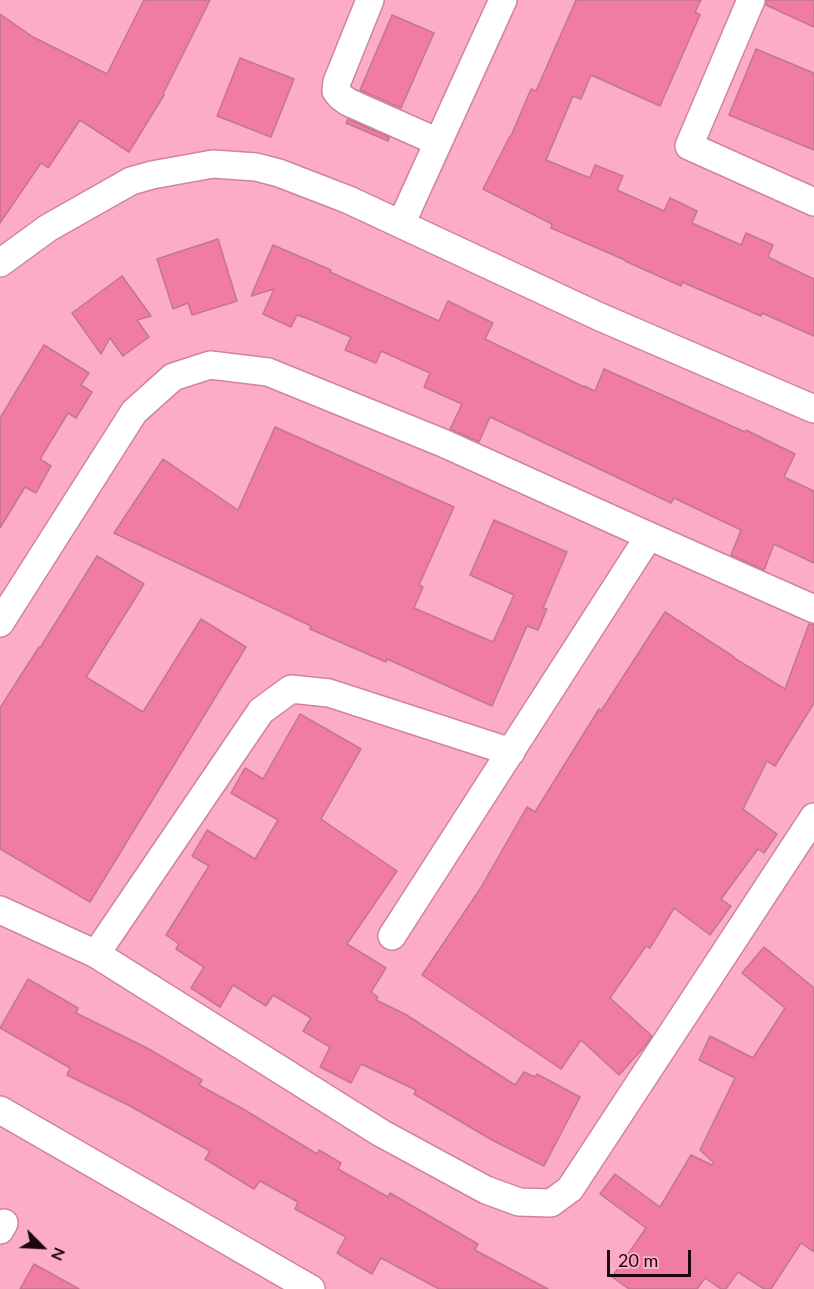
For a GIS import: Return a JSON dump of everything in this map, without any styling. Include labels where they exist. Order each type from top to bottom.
[{"type":"street","points":[[370,0],[337,82],[336,91],[348,102],[438,142]]},
{"type":"street","points":[[400,224],[503,0]]},
{"type":"street","points":[[751,0],[689,146],[814,202]]},
{"type":"street","points":[[0,263],[48,228],[131,181],[152,174],[213,164],[256,167],[279,173],[349,200],[600,317],[814,409]]},
{"type":"street","points":[[0,623],[134,412],[173,377],[210,365],[268,372],[443,443],[814,609]]},
{"type":"street","points":[[392,936],[650,536]]},
{"type":"street","points":[[96,954],[261,711],[291,689],[329,693],[511,752]]},
{"type":"street","points":[[0,910],[96,954],[381,1133],[486,1190],[519,1202],[551,1203],[570,1189],[814,817]]},
{"type":"street","points":[[0,1110],[311,1289]]},
{"type":"building","points":[[144,0],[210,0],[164,95],[129,152],[80,120],[48,168],[41,163],[0,223],[0,14],[33,37],[107,74]]},
{"type":"building","points":[[576,0],[701,0],[695,12],[700,15],[660,106],[591,75],[581,99],[573,96],[546,160],[590,178],[595,165],[623,176],[617,190],[664,211],[670,198],[697,211],[692,223],[741,245],[746,233],[773,245],[768,257],[814,279],[814,336],[682,282],[681,286],[551,228],[552,224],[483,189],[511,136],[531,89],[536,91]]},
{"type":"building","points":[[766,0],[814,0],[814,27],[766,5]]},
{"type":"building","points":[[392,15],[434,33],[401,108],[360,90]]},
{"type":"building","points":[[756,49],[814,73],[814,150],[729,115]]},
{"type":"building","points":[[240,58],[294,79],[271,137],[217,116]]},
{"type":"building","points":[[348,119],[389,137],[388,141],[346,123]]},
{"type":"building","points":[[218,239],[237,301],[192,315],[188,303],[173,309],[157,259]]},
{"type":"building","points":[[273,245],[439,321],[448,301],[493,323],[485,339],[584,387],[595,391],[604,369],[745,432],[746,430],[795,454],[784,477],[814,491],[814,563],[774,544],[764,570],[731,555],[741,530],[674,498],[671,503],[490,417],[479,442],[450,429],[462,404],[424,387],[430,373],[381,351],[376,363],[345,350],[351,337],[309,319],[297,315],[291,327],[263,314],[274,289],[251,296]]},
{"type":"building","points":[[122,276],[151,316],[137,320],[149,337],[123,356],[110,338],[101,354],[72,313]]},
{"type":"building","points":[[44,345],[89,373],[81,385],[92,392],[76,418],[68,413],[40,459],[51,466],[36,493],[25,487],[0,528],[0,418]]},
{"type":"building","points":[[275,427],[454,507],[419,585],[423,587],[414,608],[493,642],[514,595],[470,575],[494,520],[567,552],[543,608],[547,609],[538,630],[527,626],[492,706],[387,659],[386,662],[310,629],[311,626],[114,533],[163,459],[238,510]]},
{"type":"building","points":[[97,556],[144,584],[86,677],[143,712],[201,619],[246,647],[90,902],[0,849],[0,708]]},
{"type":"building","points":[[665,612],[785,689],[809,624],[814,624],[814,703],[775,766],[767,761],[743,809],[777,834],[764,853],[758,849],[721,899],[731,906],[710,935],[674,908],[650,948],[646,946],[610,998],[652,1036],[619,1075],[581,1040],[561,1069],[422,975],[480,889],[527,807],[535,812],[599,709],[601,711]]},
{"type":"building","points":[[300,714],[361,749],[321,819],[397,871],[347,944],[386,968],[371,992],[378,997],[376,1000],[405,1014],[515,1085],[524,1072],[535,1077],[537,1074],[580,1097],[544,1166],[492,1140],[414,1094],[416,1090],[361,1064],[351,1083],[320,1067],[330,1047],[303,1031],[311,1018],[273,995],[266,1006],[233,985],[220,1007],[191,988],[204,967],[176,949],[179,944],[166,935],[209,866],[192,856],[207,830],[255,859],[278,820],[231,793],[245,768],[263,779]]},
{"type":"building","points":[[764,947],[814,988],[814,1252],[801,1243],[771,1289],[764,1289],[738,1272],[726,1289],[721,1289],[705,1278],[697,1289],[629,1289],[612,1277],[646,1228],[600,1194],[615,1174],[660,1207],[691,1155],[712,1165],[714,1163],[700,1150],[735,1078],[699,1060],[710,1036],[753,1058],[785,1008],[742,973]]},
{"type":"building","points":[[28,979],[78,1008],[76,1013],[147,1048],[202,1080],[199,1085],[317,1154],[319,1150],[341,1163],[338,1169],[388,1197],[390,1193],[478,1244],[475,1250],[548,1289],[439,1289],[381,1258],[372,1274],[337,1253],[346,1237],[295,1209],[298,1202],[260,1181],[254,1189],[205,1159],[210,1151],[130,1106],[67,1075],[70,1068],[0,1028]]},
{"type":"building","points":[[34,1264],[79,1289],[20,1289]]}]
